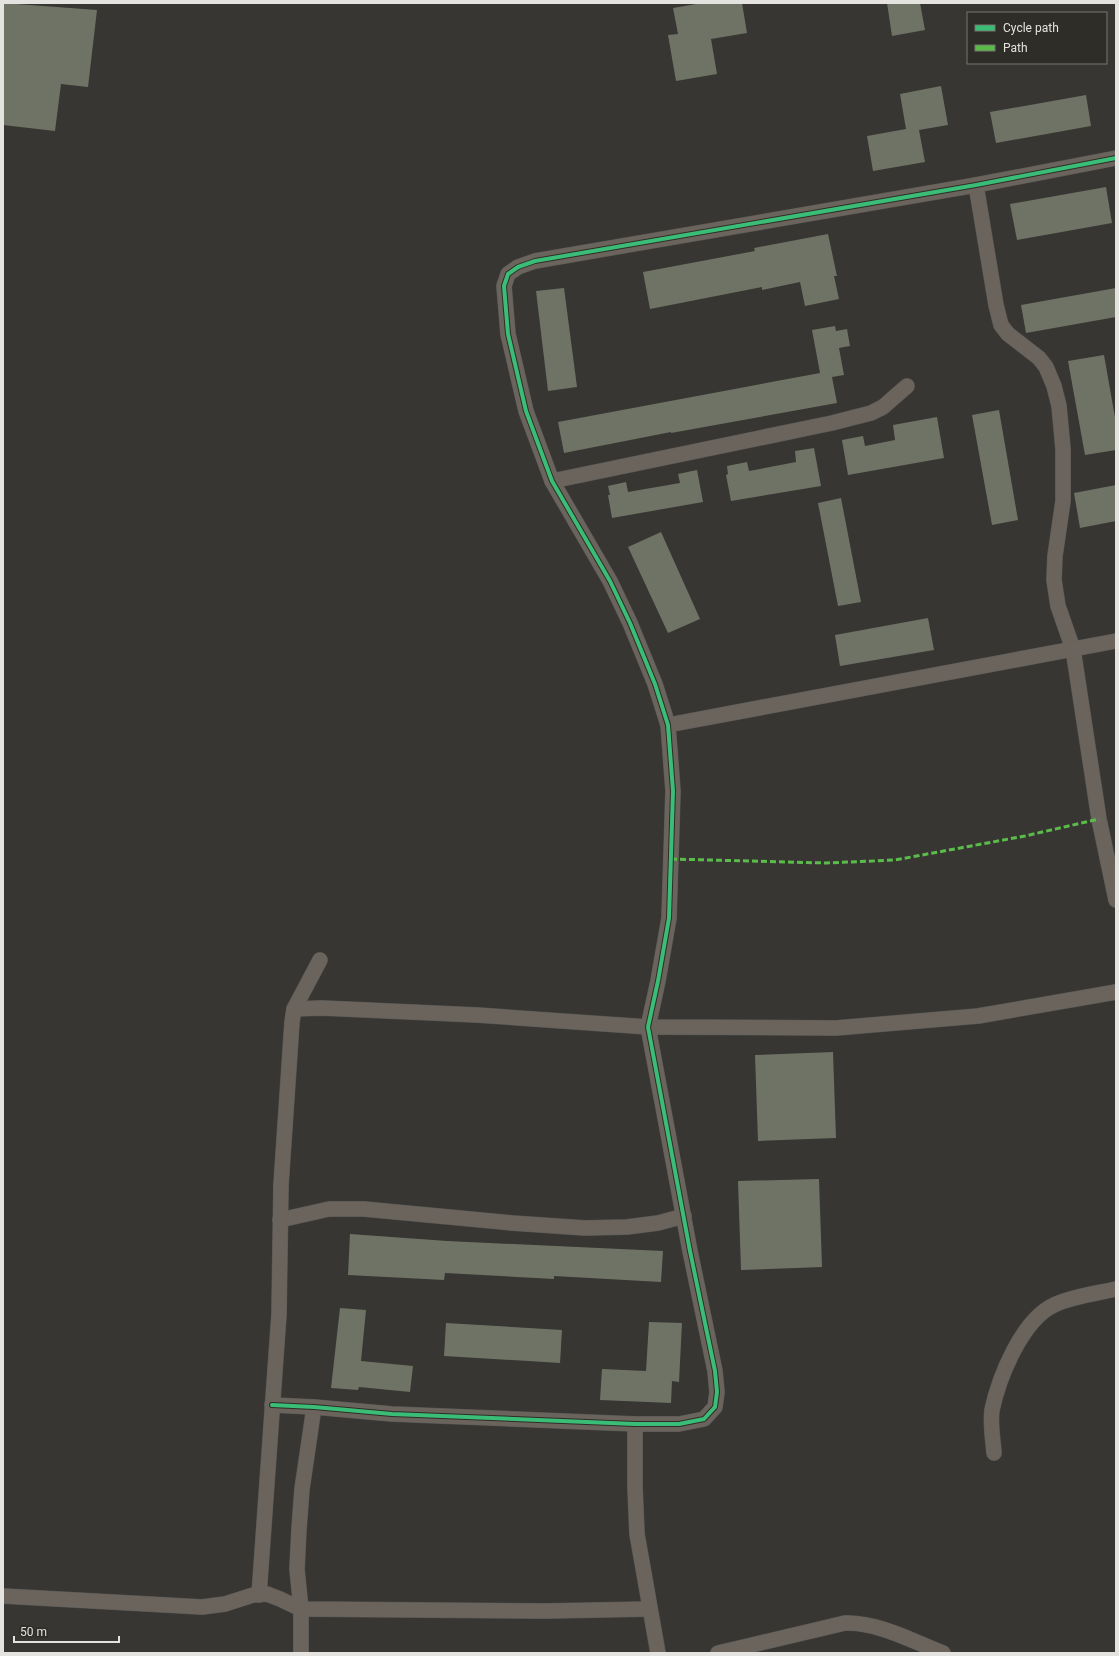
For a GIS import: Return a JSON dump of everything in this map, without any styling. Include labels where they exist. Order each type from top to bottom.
[{"type":"street","points":[[272,1405],[392,1414],[635,1424],[679,1424],[704,1420],[715,1406],[717,1392],[715,1371],[648,1027],[670,918],[673,791],[668,725],[655,684],[627,616],[610,581],[552,481],[526,410],[508,334],[504,286],[508,274],[518,267],[535,261],[976,185],[1116,158]]},
{"type":"street","points":[[976,185],[996,305],[1001,325],[1008,334],[1039,358],[1046,367],[1054,386],[1059,406],[1063,449],[1063,501],[1055,556],[1054,580],[1058,606],[1073,649],[1099,819],[1116,900]]},
{"type":"street","points":[[552,481],[832,423],[871,413],[883,407],[907,386]]},
{"type":"street","points":[[668,725],[1116,641]]},
{"type":"street","points":[[259,1595],[279,1314],[281,1185],[294,1008],[320,960]]},
{"type":"street","points":[[294,1008],[478,1015],[648,1027],[836,1028],[978,1016],[1116,992]]},
{"type":"street","points":[[280,1220],[329,1209],[364,1209],[512,1223],[585,1228],[627,1227],[658,1223],[684,1216]]},
{"type":"street","points":[[994,1453],[992,1412],[1003,1377],[1021,1337],[1038,1315],[1054,1305],[1086,1296],[1116,1290]]},
{"type":"street","points":[[301,1653],[297,1569],[299,1529],[302,1489],[314,1407]]},
{"type":"street","points":[[635,1424],[637,1534],[658,1653]]},
{"type":"street","points":[[3,1596],[202,1607],[225,1604],[241,1598],[267,1594],[280,1598],[300,1609],[546,1612],[650,1609]]},
{"type":"street","points":[[718,1653],[845,1623],[858,1623],[880,1629],[943,1653]]},
{"type":"building","points":[[3,3],[97,10],[88,87],[61,84],[55,131],[3,125]]},
{"type":"building","points":[[702,3],[742,3],[747,33],[711,39],[717,74],[676,81],[668,35],[678,34],[673,8]]},
{"type":"building","points":[[887,3],[920,3],[925,30],[892,36]]},
{"type":"building","points":[[941,86],[948,125],[919,130],[925,162],[873,171],[867,136],[906,129],[900,94]]},
{"type":"building","points":[[1086,95],[1091,126],[996,143],[990,112]]},
{"type":"building","points":[[1106,187],[1112,223],[1017,240],[1010,204]]},
{"type":"building","points":[[828,234],[837,276],[834,276],[839,299],[805,306],[800,282],[762,290],[762,287],[650,309],[643,272],[755,251],[754,248]]},
{"type":"building","points":[[564,288],[577,387],[548,391],[536,291]]},
{"type":"building","points":[[1116,288],[1116,317],[1026,333],[1021,305]]},
{"type":"building","points":[[835,326],[836,331],[847,329],[850,346],[839,348],[844,375],[832,377],[837,403],[671,432],[564,453],[558,422],[820,373],[812,330]]},
{"type":"building","points":[[1104,355],[1116,423],[1116,450],[1085,455],[1068,361]]},
{"type":"building","points":[[999,410],[1018,520],[992,525],[972,415]]},
{"type":"building","points":[[937,417],[944,458],[848,475],[842,440],[863,436],[865,446],[895,440],[893,425]]},
{"type":"building","points":[[814,448],[821,486],[731,501],[726,475],[728,474],[727,466],[747,462],[749,471],[796,462],[795,451]]},
{"type":"building","points":[[697,470],[703,502],[612,518],[608,486],[626,482],[628,492],[680,483],[678,474]]},
{"type":"building","points":[[1116,485],[1116,521],[1080,528],[1074,493]]},
{"type":"building","points":[[841,498],[861,602],[838,606],[818,503]]},
{"type":"building","points":[[661,532],[700,619],[668,633],[628,547]]},
{"type":"building","points":[[928,618],[934,650],[840,666],[835,635]]},
{"type":"building","points":[[833,1052],[836,1138],[758,1141],[755,1055]]},
{"type":"building","points":[[819,1179],[822,1267],[741,1270],[738,1181]]},
{"type":"building","points":[[350,1234],[447,1241],[663,1251],[661,1282],[554,1276],[554,1279],[445,1273],[444,1280],[348,1275]]},
{"type":"building","points":[[340,1308],[366,1310],[361,1361],[413,1366],[410,1392],[359,1387],[358,1390],[331,1388]]},
{"type":"building","points":[[649,1322],[682,1323],[679,1382],[672,1381],[671,1403],[600,1400],[602,1369],[646,1371]]},
{"type":"building","points":[[446,1323],[562,1330],[560,1363],[444,1356]]},
{"type":"marked path","points":[[671,859],[826,863],[895,860],[1025,836],[1099,819]]},
{"type":"cycle path","points":[[272,1405],[392,1414],[635,1424],[679,1424],[704,1419],[715,1407],[717,1392],[715,1371],[690,1251],[648,1027],[669,918],[673,791],[668,725],[655,684],[630,623],[610,581],[552,481],[526,411],[508,334],[504,286],[508,274],[518,267],[535,261],[976,185],[1116,158]]}]
